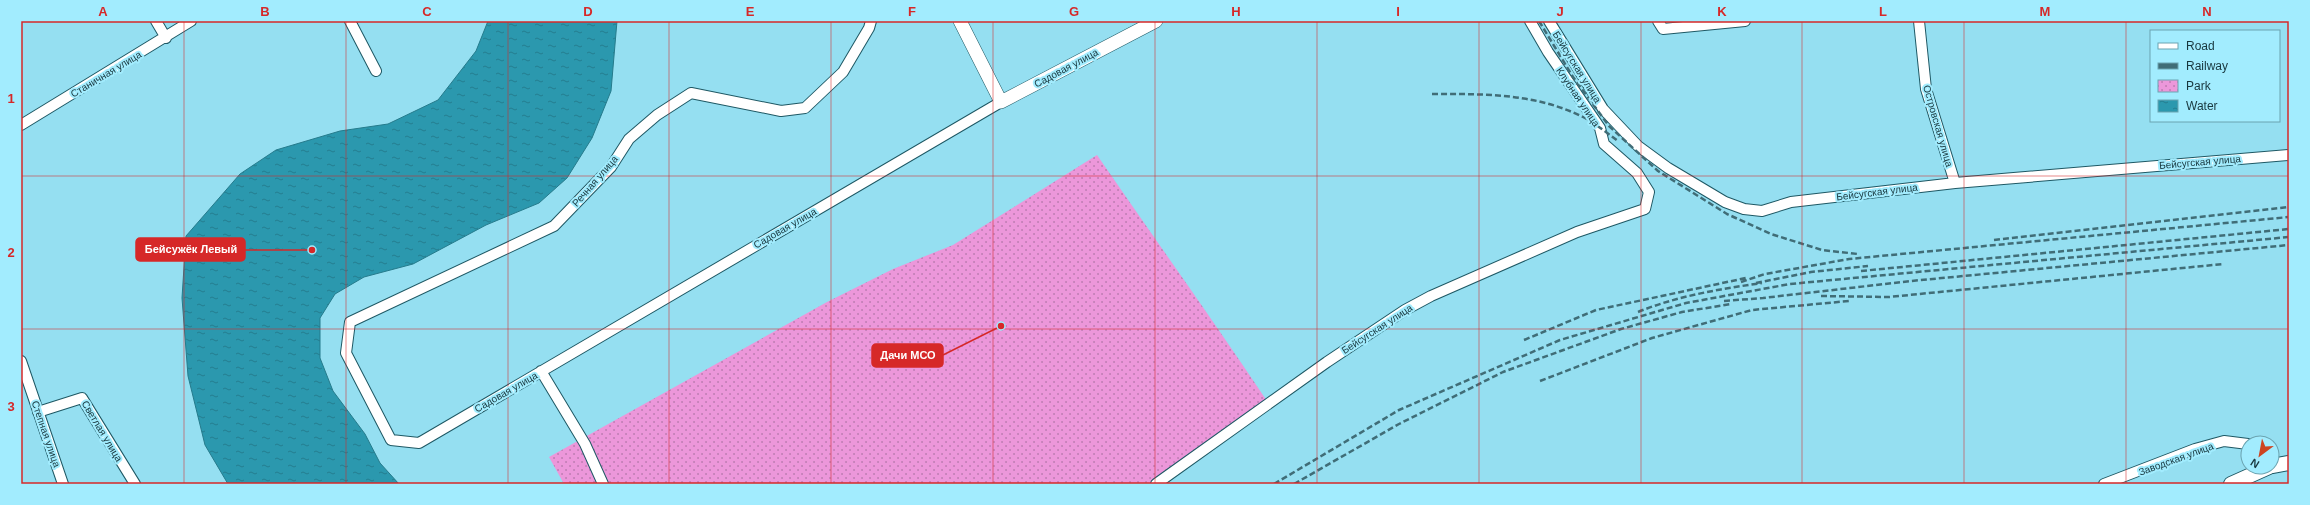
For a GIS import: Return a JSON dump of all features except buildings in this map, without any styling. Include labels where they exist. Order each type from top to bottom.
[{"type":"main road","points":[[2231,484],[2251,475]]},
{"type":"street","points":[[156,21],[166,38]]},
{"type":"street","name":"Станичная улица","points":[[21,125],[166,38],[191,21]]},
{"type":"street","points":[[350,21],[376,71]]},
{"type":"street","name":"Речная улица","points":[[419,443],[391,440],[346,353],[350,322],[554,226],[610,167],[630,139],[657,116],[691,93],[781,111],[805,108],[843,72],[869,28],[871,21]]},
{"type":"street","points":[[960,21],[1001,102]]},
{"type":"street","name":"Садовая улица","points":[[419,443],[1001,102],[1156,21]]},
{"type":"street","name":"Клубная улица","points":[[1530,21],[1548,52],[1600,128],[1604,144],[1637,173],[1648,192],[1645,209]]},
{"type":"street","name":"Бейсугская улица","points":[[1549,21],[1603,109],[1638,146],[1668,168],[1725,202],[1744,209],[1762,211],[1791,202],[1954,183],[2289,155]]},
{"type":"street","points":[[1658,21],[1663,29],[1700,23],[1745,21]]},
{"type":"street","name":"Островская улица","points":[[1919,21],[1926,89],[1954,183]]},
{"type":"street","name":"Бейсугская улица","points":[[1156,484],[1327,362],[1405,310],[1430,296],[1576,232],[1645,209]]},
{"type":"street","name":"Степная улица","points":[[21,361],[63,484]]},
{"type":"street","points":[[541,371],[585,444],[603,484]]},
{"type":"street","name":"Светлая улица","points":[[38,412],[82,398],[135,484]]},
{"type":"street","name":"Заводская улица","points":[[2104,484],[2203,447],[2224,441],[2240,443]]},
{"type":"green space","points":[[1097,155],[1227,341],[1269,404],[1161,484],[564,484],[549,457],[827,302],[893,269],[953,245]]},
{"type":"water","points":[[488,21],[617,21],[611,91],[592,138],[567,178],[539,203],[486,225],[413,264],[364,277],[335,294],[320,318],[320,358],[333,391],[365,434],[380,463],[399,484],[228,484],[205,445],[188,376],[182,298],[186,236],[240,174],[276,150],[340,131],[388,124],[438,100],[476,51]]},
{"type":"railway","points":[[1539,21],[1573,77],[1609,126],[1658,171],[1727,214],[1771,234],[1822,250],[1858,254]]},
{"type":"railway","points":[[1432,94],[1509,96],[1546,103],[1583,117],[1618,141]]},
{"type":"railway","points":[[1994,240],[2289,207]]},
{"type":"railway","points":[[1741,282],[1765,274],[1849,259],[2289,217]]},
{"type":"railway","points":[[1861,271],[2289,229]]},
{"type":"railway","points":[[1274,484],[1399,410],[1560,340],[1686,303],[1790,284],[2289,237]]},
{"type":"railway","points":[[1724,301],[1911,281],[2289,245]]},
{"type":"railway","points":[[1821,296],[1889,297],[2223,264]]},
{"type":"railway","points":[[1756,283],[1811,272],[1868,266]]},
{"type":"railway","points":[[1524,340],[1596,310],[1746,278]]},
{"type":"railway","points":[[1638,312],[1683,297],[1762,283]]},
{"type":"railway","points":[[1540,381],[1652,338],[1752,310],[1849,301]]},
{"type":"railway","points":[[1294,484],[1399,424],[1503,372],[1621,329],[1682,312],[1731,304]]},
{"type":"place","name":"Бейсужёк Левый","points":[[312,250]]},
{"type":"place","name":"Дачи МСО","points":[[1001,326]]}]
